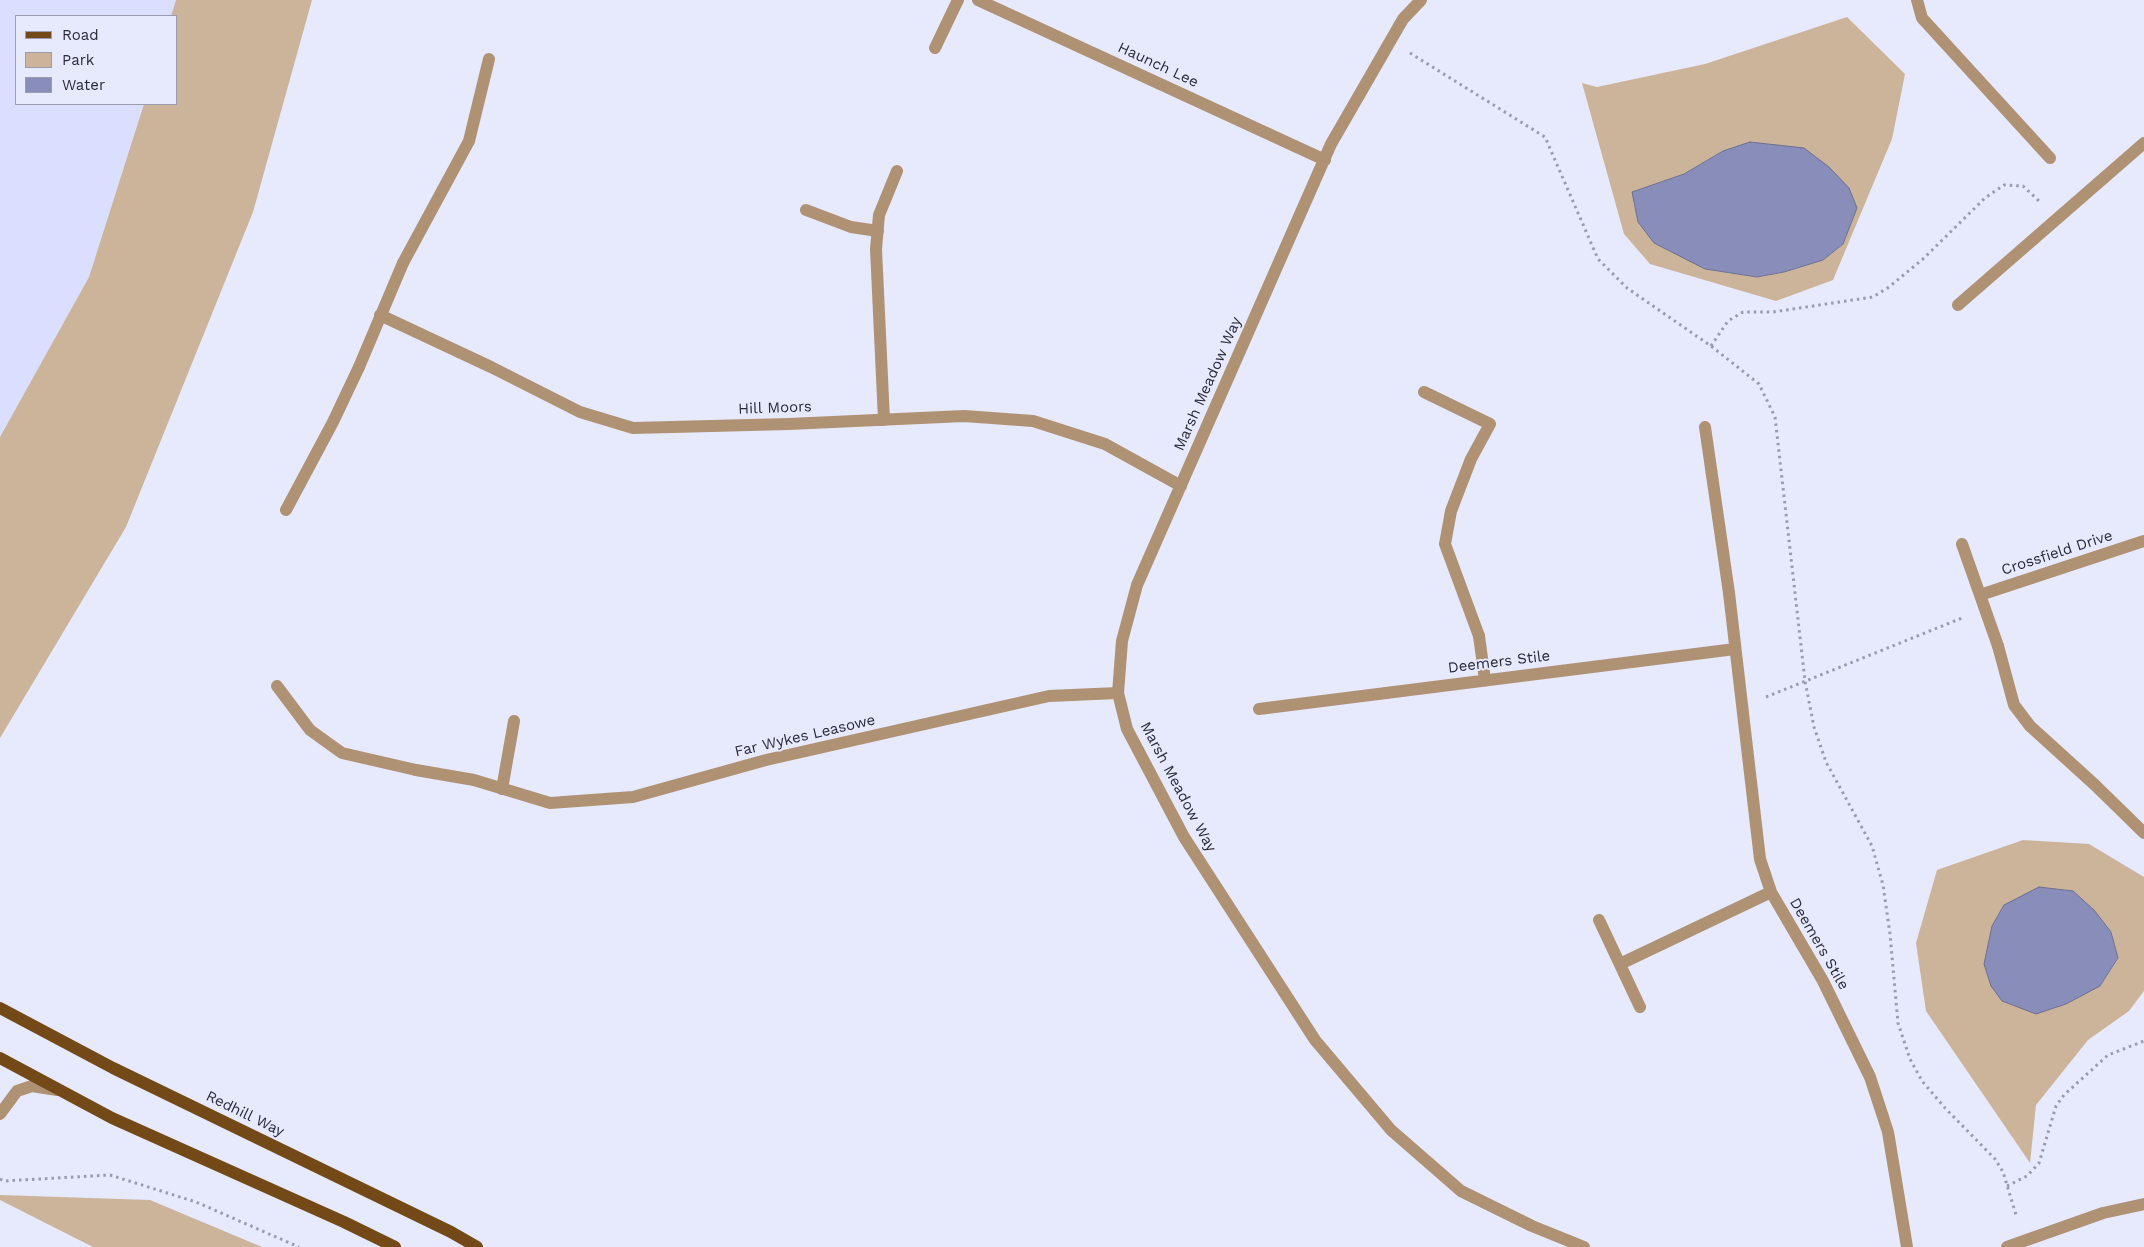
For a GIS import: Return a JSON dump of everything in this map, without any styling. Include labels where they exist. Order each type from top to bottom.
[{"type":"main road","name":"Redhill Way","points":[[0,1008],[113,1068],[451,1232],[477,1247]]},
{"type":"main road","points":[[0,1058],[112,1118],[344,1222],[395,1247]]},
{"type":"street","points":[[935,48],[958,0]]},
{"type":"street","name":"Haunch Lee","points":[[978,0],[1325,160]]},
{"type":"street","name":"Marsh Meadow Way","points":[[1421,0],[1403,19],[1332,144],[1180,486],[1137,585],[1122,641],[1118,693],[1127,729],[1184,836],[1315,1040],[1391,1130],[1461,1191],[1532,1226],[1584,1247]]},
{"type":"street","points":[[1917,0],[1922,18],[2050,158]]},
{"type":"street","points":[[286,510],[333,422],[404,263],[470,142],[489,59]]},
{"type":"street","points":[[1958,305],[2144,143]]},
{"type":"street","points":[[884,420],[876,249],[879,215],[897,171]]},
{"type":"street","points":[[806,210],[851,227],[878,230]]},
{"type":"street","name":"Hill Moors","points":[[380,315],[491,367],[580,412],[633,428],[964,416],[1033,422],[1105,444],[1180,486]]},
{"type":"street","points":[[1424,392],[1490,424],[1468,468],[1451,511],[1445,544],[1479,636],[1485,680]]},
{"type":"street","name":"Deemers Stile","points":[[1705,427],[1729,593],[1760,858],[1771,892],[1823,981],[1870,1077],[1888,1132],[1907,1247]]},
{"type":"street","name":"Crossfield Drive","points":[[1980,595],[2144,541]]},
{"type":"street","points":[[1962,544],[1998,646],[2014,705],[2030,726],[2144,833]]},
{"type":"street","name":"Deemers Stile","points":[[1259,709],[1735,649]]},
{"type":"street","name":"Far Wykes Leasowe","points":[[276,686],[310,730],[342,753],[416,770],[474,780],[550,803],[633,798],[766,760],[1049,696],[1118,693]]},
{"type":"street","points":[[502,788],[514,722]]},
{"type":"street","points":[[1620,964],[1771,892]]},
{"type":"street","points":[[1599,920],[1640,1007]]},
{"type":"street","points":[[0,1114],[16,1091],[32,1086],[62,1091]]},
{"type":"street","points":[[2007,1247],[2103,1213],[2144,1204]]},
{"type":"path","points":[[1390,41],[1545,138],[1598,259],[1627,288],[1711,346],[1759,384],[1774,417],[1805,681],[1814,726],[1826,762],[1872,846],[1883,885],[1890,934],[1898,1023],[1910,1059],[1922,1081],[1945,1108],[1995,1159],[2003,1172],[2024,1241]]},
{"type":"path","points":[[1711,346],[1728,322],[1743,312],[1773,312],[1873,297],[1889,287],[1923,259],[1984,198],[2004,185],[2023,186],[2057,219]]},
{"type":"path","points":[[1742,706],[1985,609]]},
{"type":"path","points":[[2007,1186],[2027,1176],[2039,1162],[2056,1106],[2064,1095],[2108,1055],[2144,1041]]},
{"type":"path","points":[[0,1179],[4,1181],[110,1175],[196,1202],[299,1247]]},
{"type":"shaded area","points":[[0,0],[176,0],[171,15],[15,15],[15,105],[144,105],[89,277],[0,437]]},
{"type":"green space","points":[[176,0],[312,0],[253,212],[126,527],[0,738],[0,437],[89,277],[144,105],[178,105],[178,15],[171,15]]},
{"type":"green space","points":[[1847,17],[1905,74],[1892,139],[1833,280],[1776,301],[1650,264],[1624,234],[1582,83],[1597,87],[1705,64]],"holes":[[[1723,151],[1843,244],[1823,260],[1784,272],[1757,277],[1705,269],[1686,258],[1632,192],[1684,174]]]},
{"type":"green space","points":[[2023,840],[2089,844],[2144,877],[2144,991],[2129,1011],[2088,1040],[2036,1105],[2030,1163],[1926,1011],[1916,943],[1937,870]],"holes":[[[2111,931],[2118,959],[2100,986]]]},
{"type":"green space","points":[[0,1195],[150,1200],[262,1247],[93,1247],[0,1200]]},
{"type":"water","points":[[1750,142],[1804,148],[1829,167],[1849,188],[1857,208],[1843,244],[1823,260],[1784,272],[1757,277],[1705,269],[1654,243],[1638,222],[1632,192],[1684,174],[1723,151]]},
{"type":"water","points":[[2039,887],[2073,891],[2094,910],[2111,932],[2118,958],[2100,986],[2066,1004],[2036,1014],[2002,1001],[1991,986],[1984,964],[1992,926],[2004,905]]}]
